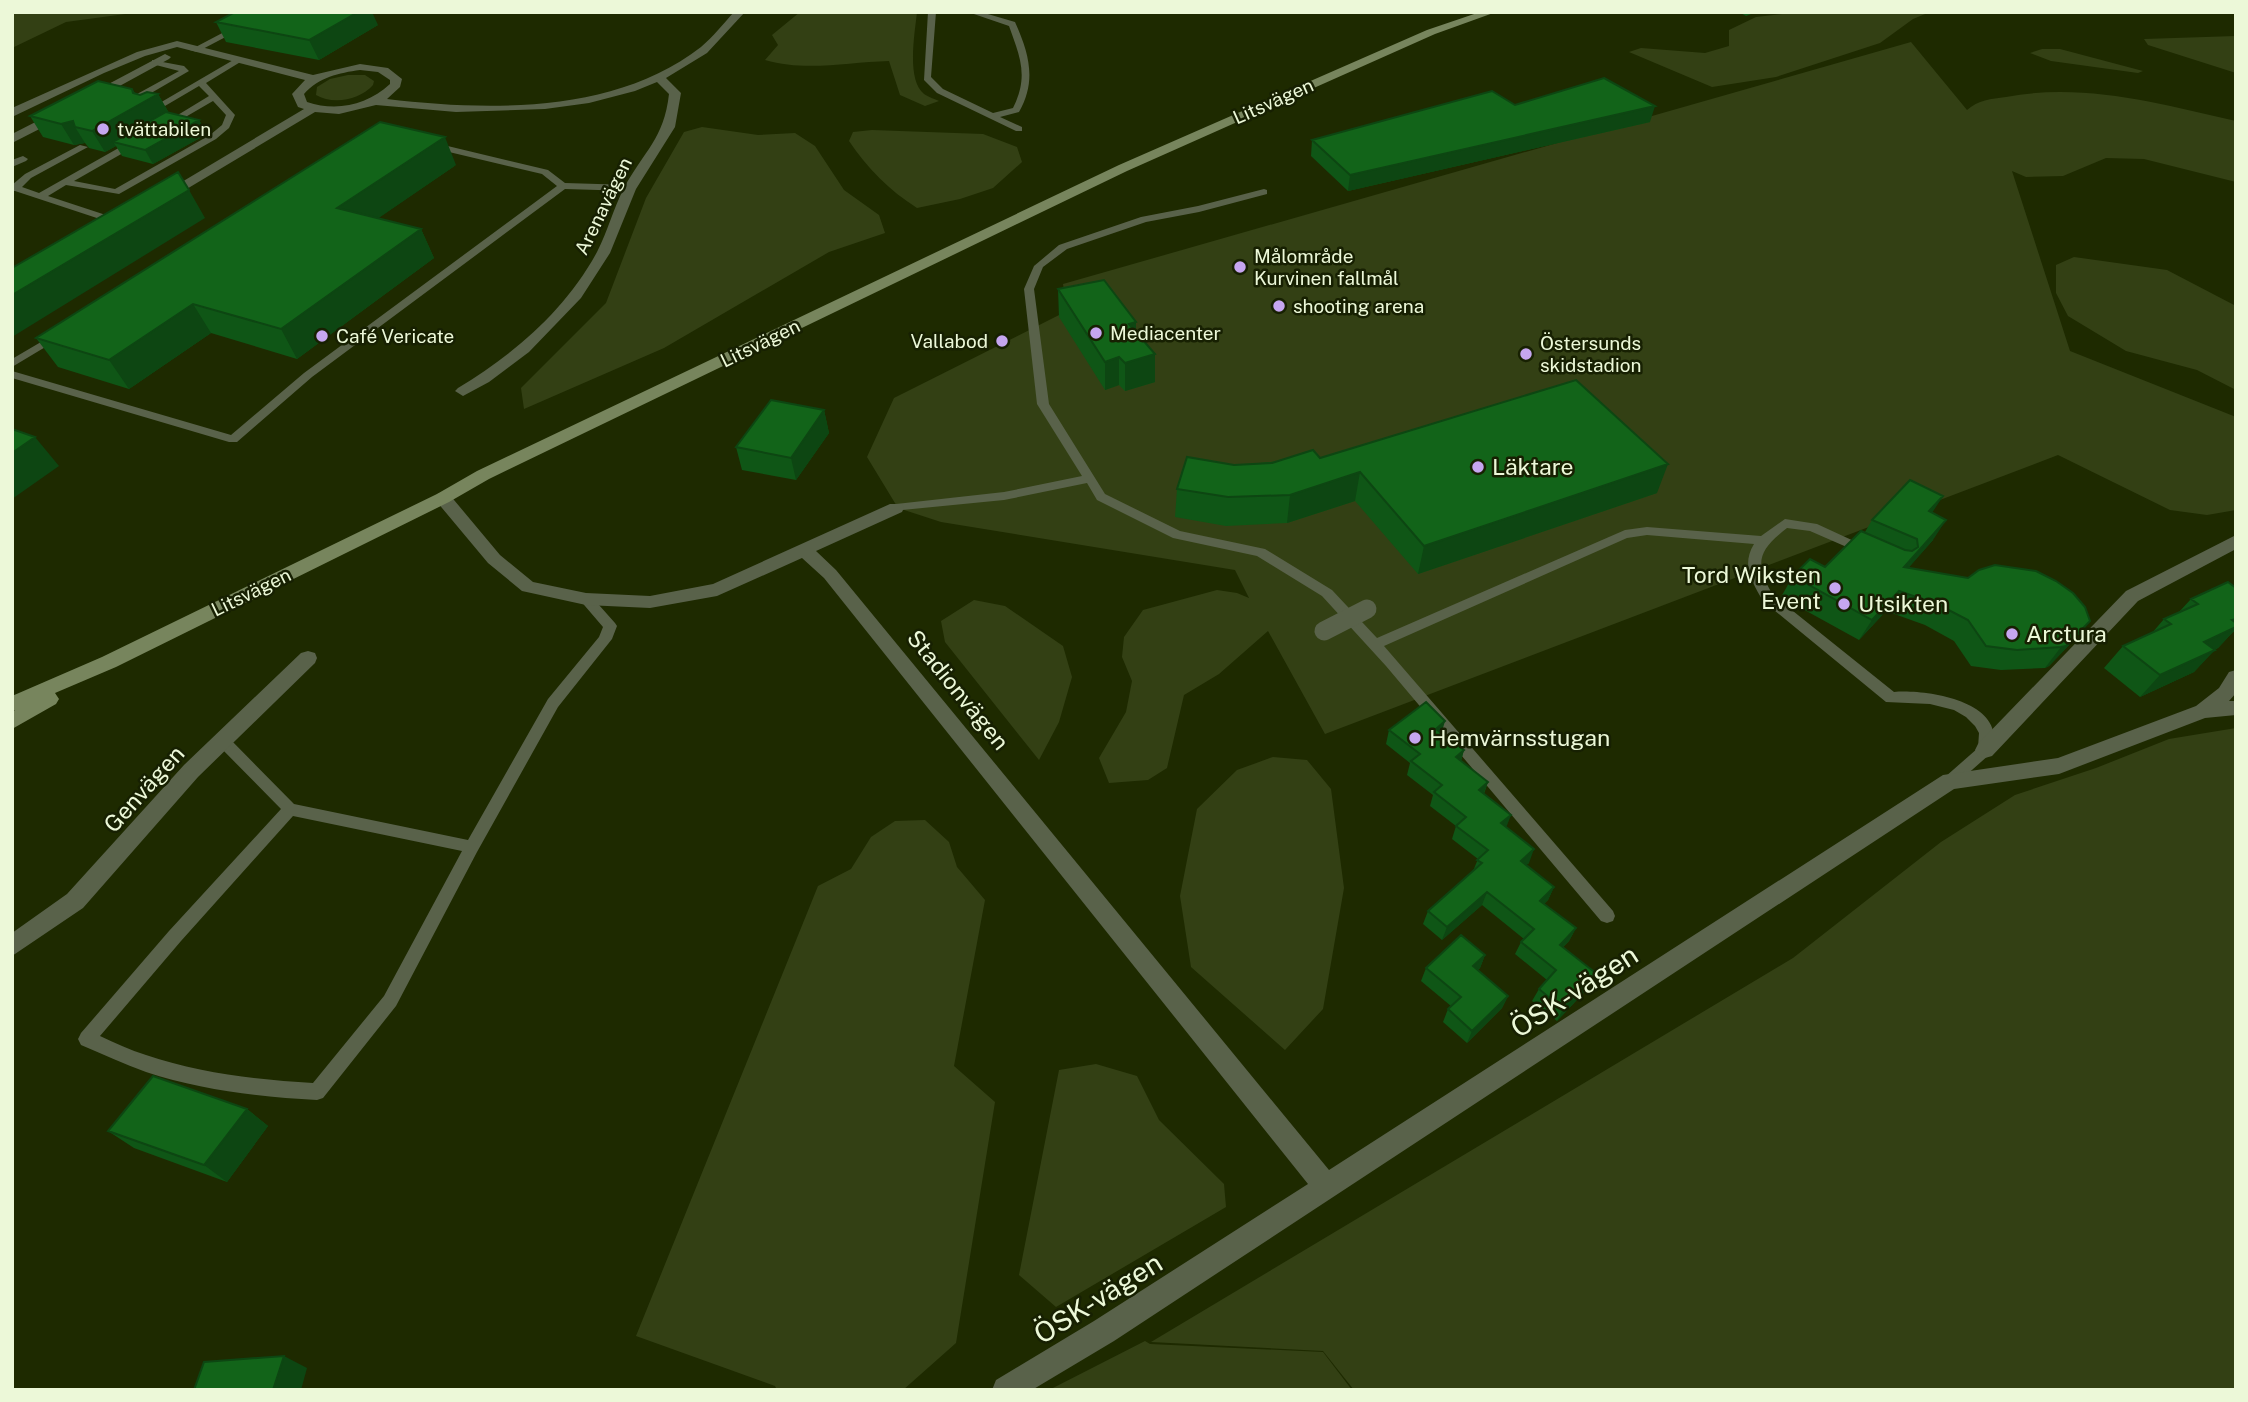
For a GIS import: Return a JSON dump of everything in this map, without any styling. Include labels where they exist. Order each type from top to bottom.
[{"type":"main road","name":"Litsvägen","points":[[12,704],[97,668],[443,498],[483,475],[1123,168],[1431,32],[1491,12]]},
{"type":"main road","name":"Litsvägen","points":[[12,722],[97,668]]},
{"type":"street","points":[[375,101],[396,85],[396,79],[391,73],[379,68],[360,67],[329,73],[314,79],[298,94],[302,104],[313,108],[342,110],[375,101],[452,108],[520,108],[571,102],[619,91],[659,77],[703,51],[740,12]]},
{"type":"street","points":[[12,113],[100,71],[141,54],[177,44],[314,79]]},
{"type":"street","points":[[12,139],[155,62],[189,49]]},
{"type":"street","name":"Arenavägen","points":[[463,391],[488,377],[528,347],[555,319],[604,252],[631,188],[672,121],[675,93],[659,77]]},
{"type":"street","points":[[155,204],[313,108]]},
{"type":"street","points":[[443,498],[494,559],[528,587],[586,599],[650,602],[717,590],[895,508]]},
{"type":"street","points":[[1985,750],[2132,596],[2236,541]]},
{"type":"street","name":"Stadionvägen","points":[[804,550],[830,574],[1326,1186]]},
{"type":"street","points":[[1324,631],[1367,609]]},
{"type":"street","name":"Genvägen","points":[[12,946],[75,901],[222,740],[308,658]]},
{"type":"street","name":"ÖSK-vägen","points":[[2203,711],[2225,693],[2236,677]]},
{"type":"street","name":"ÖSK-vägen","points":[[1006,1390],[1104,1331],[1950,781],[2059,766],[2203,711],[2236,708]]},
{"type":"lane","points":[[189,49],[269,12]]},
{"type":"lane","points":[[932,12],[926,78],[940,91],[1019,129]]},
{"type":"lane","points":[[972,12],[1012,24],[1028,70],[1027,92],[1016,110],[993,116]]},
{"type":"lane","points":[[150,111],[238,61]]},
{"type":"lane","points":[[130,102],[185,71],[155,62]]},
{"type":"lane","points":[[65,182],[116,192],[213,138],[226,126],[231,115],[201,82]]},
{"type":"lane","points":[[157,130],[214,97]]},
{"type":"lane","points":[[40,197],[146,136]]},
{"type":"lane","points":[[416,142],[545,172],[562,186],[631,188]]},
{"type":"lane","points":[[13,188],[28,176],[82,147]]},
{"type":"lane","points":[[12,164],[23,159]]},
{"type":"lane","points":[[12,374],[233,439],[309,375],[562,186]]},
{"type":"lane","points":[[13,188],[123,224]]},
{"type":"lane","points":[[1264,192],[1199,209],[1144,219],[1063,247],[1039,266],[1028,289],[1043,404],[1101,497],[1177,535],[1261,552],[1327,593],[1375,645],[1606,916]]},
{"type":"lane","points":[[12,365],[71,327]]},
{"type":"lane","points":[[895,508],[1004,496],[1089,479]]},
{"type":"lane","points":[[1874,554],[1813,527],[1785,523],[1761,541],[1753,559],[1756,580],[1768,598],[1891,698],[1910,695],[1936,699],[1958,706],[1977,719],[1986,733],[1985,750],[1950,781]]},
{"type":"lane","points":[[1375,645],[1625,534],[1647,531],[1761,541]]},
{"type":"lane","points":[[290,809],[175,936],[87,1039],[147,1064],[207,1078],[273,1090],[317,1092],[390,1001],[553,703],[605,639],[610,626],[586,599]]},
{"type":"lane","points":[[222,740],[290,809],[472,847]]},
{"type":"green space","points":[[12,12],[140,12],[66,22],[12,48]]},
{"type":"green space","points":[[800,12],[917,12],[913,55],[915,78],[924,94],[939,101],[925,106],[900,95],[889,61],[811,66],[765,60],[778,45],[772,35]]},
{"type":"green space","points":[[1799,12],[1930,12],[1913,19],[1880,43],[1776,77],[1712,87],[1629,52],[1641,48],[1705,53],[1729,46],[1729,30],[1756,17]]},
{"type":"green space","points":[[2236,36],[2236,73],[2148,45],[2144,39]]},
{"type":"green space","name":"Östersunds skidstadion","points":[[1911,42],[1967,110],[1990,99],[2064,92],[2122,97],[2236,121],[2236,182],[2144,159],[2106,158],[2063,176],[2026,177],[2012,171],[2070,351],[2236,417],[2236,510],[2207,515],[2170,510],[2058,455],[1325,734],[1268,631],[1219,674],[1184,695],[1167,768],[1148,780],[1109,783],[1099,758],[1126,712],[1132,681],[1122,657],[1124,637],[1143,610],[1217,590],[1249,598],[1235,570],[941,522],[898,508],[867,457],[894,398],[1067,311],[1063,284]]},
{"type":"green space","points":[[2042,49],[2060,49],[2143,71],[2138,73],[2051,61],[2030,53]]},
{"type":"green space","points":[[365,75],[374,81],[373,85],[361,94],[346,99],[330,100],[316,95],[317,87],[330,79]]},
{"type":"green space","points":[[702,127],[758,135],[795,133],[815,146],[844,190],[879,215],[885,233],[829,252],[664,348],[524,409],[521,388],[606,303],[646,198],[684,132]]},
{"type":"green space","points":[[872,130],[983,134],[1017,147],[1022,162],[993,188],[960,199],[917,208],[880,178],[849,141],[853,132]]},
{"type":"green space","points":[[2074,257],[2167,270],[2236,306],[2236,390],[2197,370],[2126,351],[2068,316],[2056,293],[2056,265]]},
{"type":"green space","points":[[974,600],[1005,606],[1063,646],[1072,677],[1059,722],[1039,760],[945,642],[941,621]]},
{"type":"green space","points":[[2236,728],[2236,1390],[1354,1390],[1323,1351],[1151,1342],[1793,958],[1941,842],[2015,795],[2096,768],[2169,739]]},
{"type":"green space","points":[[1273,757],[1307,760],[1331,789],[1344,888],[1323,1009],[1285,1050],[1191,967],[1180,896],[1197,809],[1237,770]]},
{"type":"green space","points":[[925,820],[949,842],[957,867],[985,900],[954,1066],[995,1102],[956,1343],[903,1390],[777,1390],[775,1386],[636,1336],[818,886],[851,869],[871,837],[895,821]]},
{"type":"green space","points":[[1096,1064],[1137,1076],[1159,1120],[1224,1184],[1226,1207],[1056,1307],[1019,1275],[1059,1070]]},
{"type":"green space","points":[[1145,1341],[1150,1344],[1323,1352],[1352,1390],[1049,1390]]},
{"type":"building","points":[[235,12],[358,12],[309,40],[216,22]]},
{"type":"building","points":[[1604,78],[1655,106],[1350,175],[1312,140],[1492,91],[1515,105]]},
{"type":"building","points":[[98,81],[132,89],[133,93],[140,95],[147,92],[158,94],[92,131],[75,127],[73,121],[61,124],[30,116]]},
{"type":"building","points":[[166,112],[199,120],[145,150],[113,142]]},
{"type":"building","points":[[380,122],[445,137],[337,208],[421,229],[281,329],[193,304],[109,360],[36,338]]},
{"type":"building","points":[[178,172],[189,190],[12,295],[12,268]]},
{"type":"building","points":[[1104,280],[1136,322],[1129,324],[1155,354],[1125,363],[1119,357],[1105,362],[1058,289]]},
{"type":"building","points":[[1576,380],[1668,464],[1424,546],[1360,472],[1290,495],[1228,497],[1177,489],[1187,457],[1234,465],[1272,463],[1313,450],[1320,458]]},
{"type":"building","points":[[771,400],[824,410],[791,458],[736,447]]},
{"type":"building","points":[[12,429],[35,437],[12,453]]},
{"type":"building","points":[[1910,480],[1943,496],[1929,511],[1946,520],[1904,567],[1968,578],[1979,570],[1995,565],[2036,571],[2073,593],[2085,607],[2090,621],[2066,646],[2017,650],[1986,646],[1968,620],[1939,605],[1899,591],[1872,620],[1793,576],[1810,559],[1825,567],[1861,531],[1905,550],[1912,551],[1918,547],[1917,539],[1872,520]]},
{"type":"building","points":[[2228,582],[2236,588],[2236,619],[2232,620],[2236,627],[2204,642],[2215,650],[2160,675],[2123,646],[2171,624],[2164,619],[2198,604],[2191,599]]},
{"type":"building","points":[[1426,702],[1445,721],[1436,729],[1464,750],[1456,757],[1488,782],[1479,790],[1511,815],[1501,823],[1534,849],[1521,861],[1554,887],[1540,901],[1576,928],[1560,945],[1597,974],[1563,1009],[1539,989],[1556,970],[1521,942],[1534,929],[1487,892],[1447,927],[1428,911],[1482,863],[1477,860],[1488,850],[1456,826],[1466,817],[1434,792],[1442,785],[1411,761],[1420,754],[1389,730]]},
{"type":"building","points":[[1461,935],[1485,955],[1473,966],[1508,996],[1472,1031],[1448,1009],[1461,997],[1426,968]]},
{"type":"building","points":[[153,1076],[247,1109],[204,1165],[108,1131]]},
{"type":"building","points":[[284,1356],[273,1390],[194,1390],[204,1362]]},
{"type":"place","name":"tvättabilen","points":[[103,129]]},
{"type":"place","name":"Målområde Kurvinen fallmål","points":[[1240,267]]},
{"type":"place","name":"shooting arena","points":[[1279,306]]},
{"type":"place","name":"Mediacenter","points":[[1096,333]]},
{"type":"place","name":"Café Vericate","points":[[322,336]]},
{"type":"place","name":"Vallabod","points":[[1002,341]]},
{"type":"place","name":"Östersunds skidstadion","points":[[1526,354]]},
{"type":"place","name":"Läktare","points":[[1478,467]]},
{"type":"place","name":"Tord Wiksten Event","points":[[1835,588]]},
{"type":"place","name":"Utsikten","points":[[1844,604]]},
{"type":"place","name":"Arctura","points":[[2012,634]]},
{"type":"place","name":"Hemvärnsstugan","points":[[1415,738]]}]
